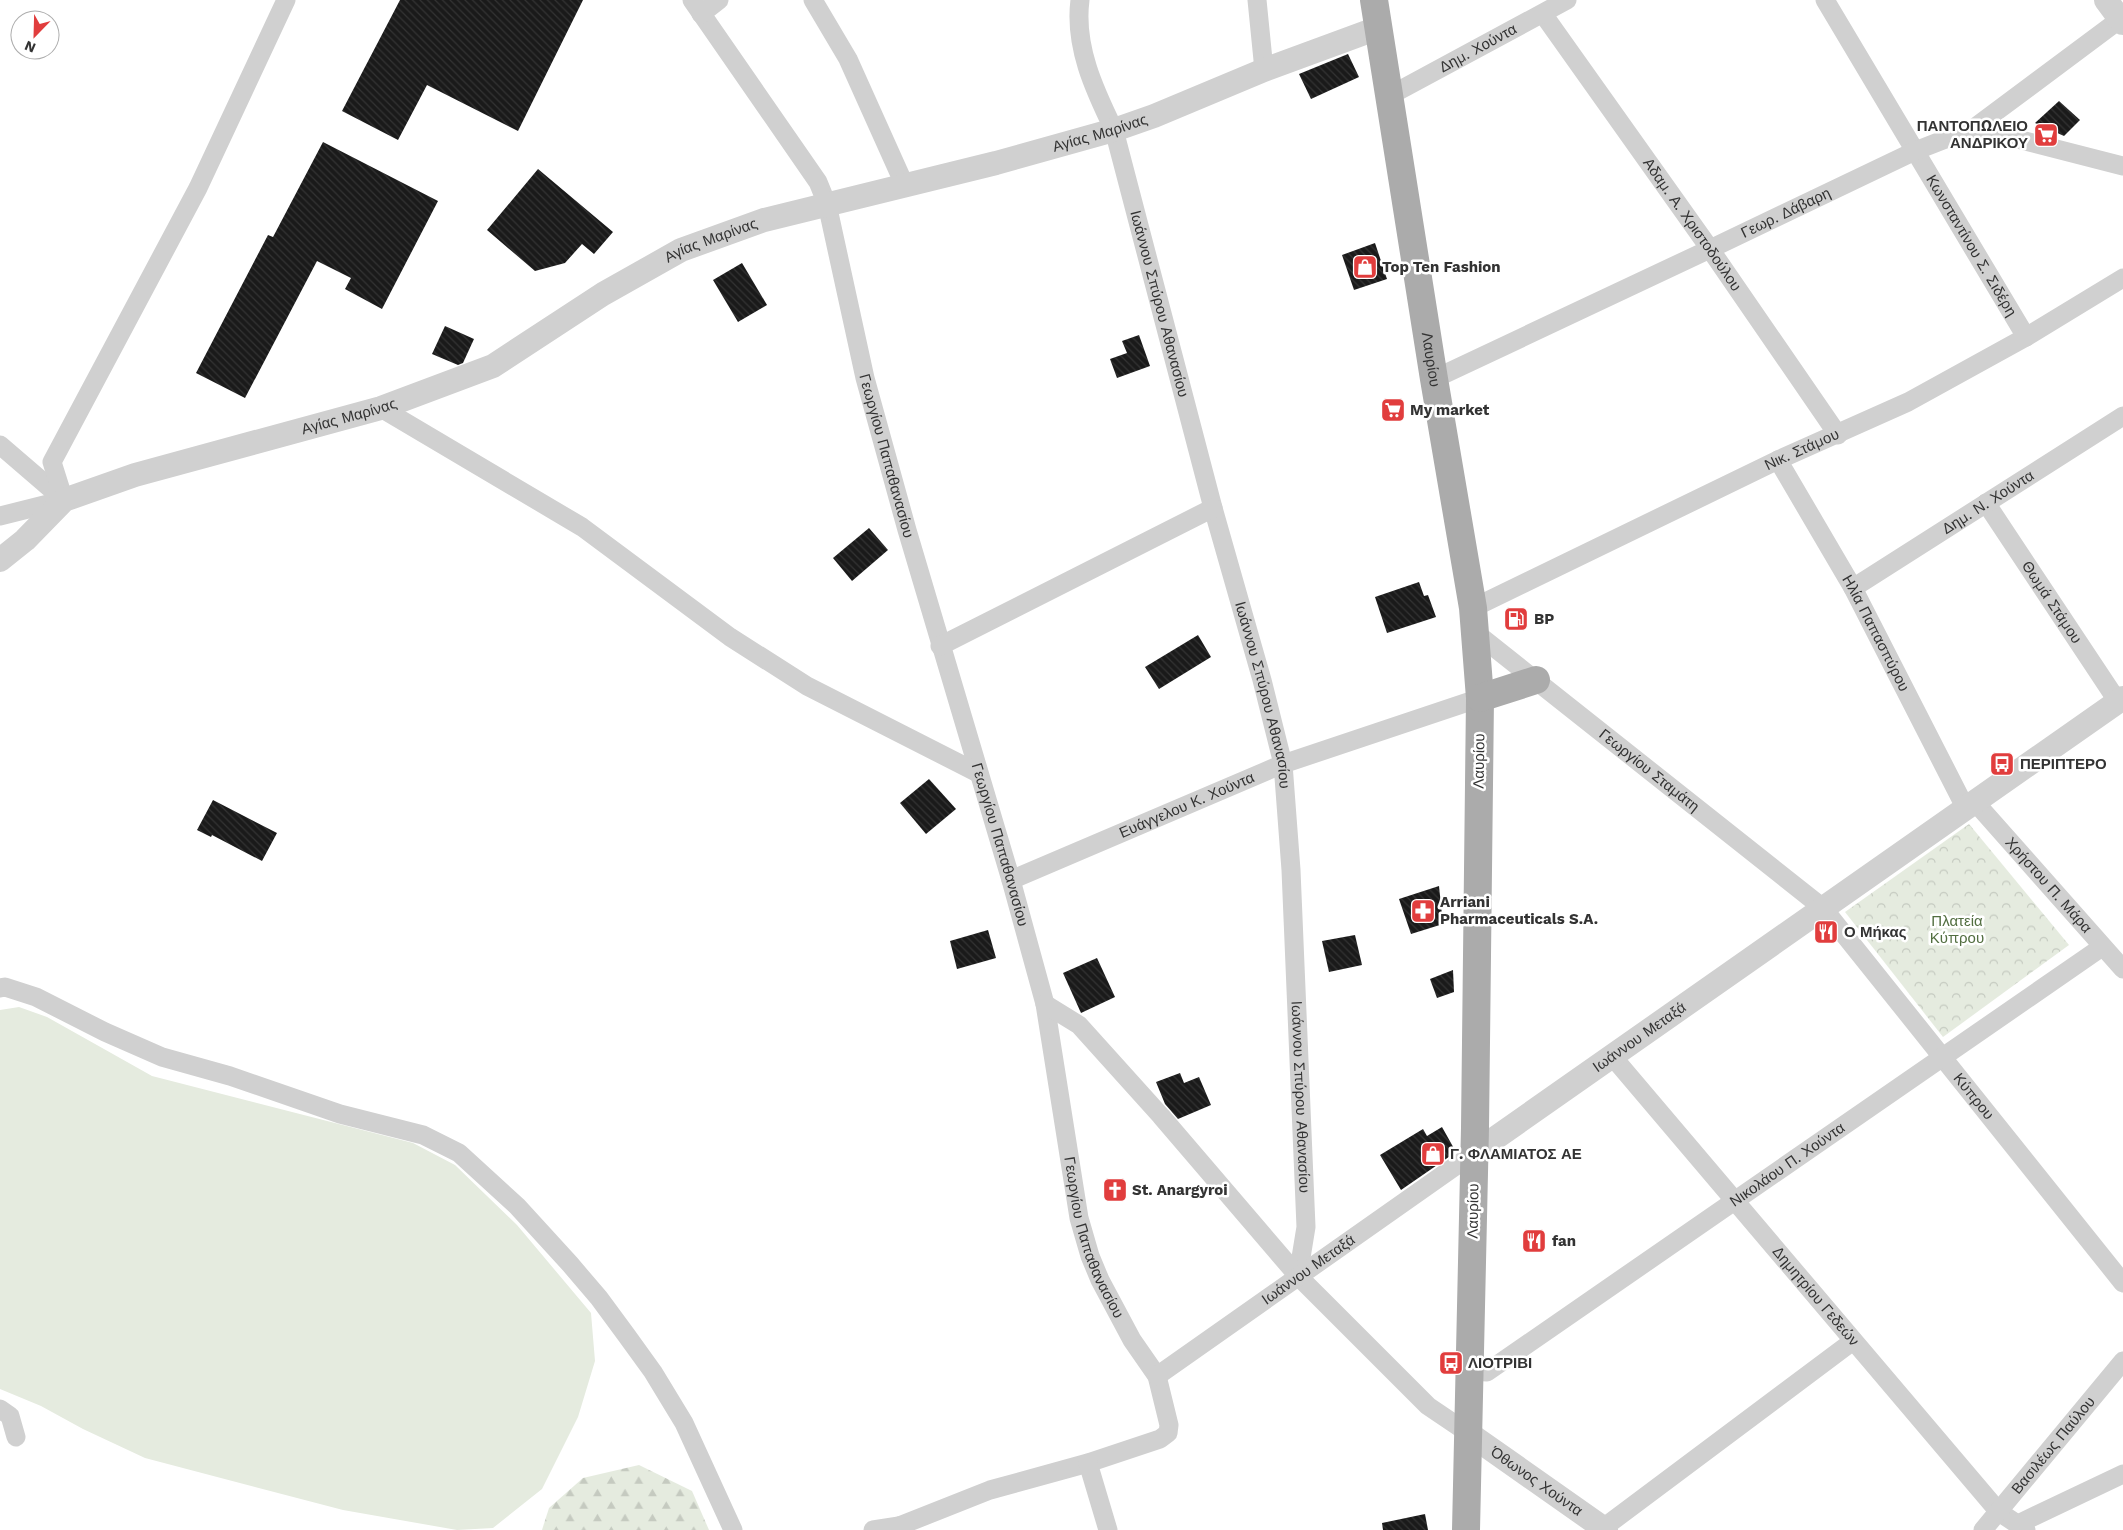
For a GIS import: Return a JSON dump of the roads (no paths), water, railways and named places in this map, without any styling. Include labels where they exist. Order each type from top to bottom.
[{"type":"main road","name":"Λαυρίου","points":[[1374,0],[1434,379],[1475,620],[1480,698],[1474,1153],[1466,1530]]},
{"type":"main road","points":[[1480,698],[1536,680]]},
{"type":"street","points":[[64,500],[52,462],[198,188],[286,0]]},
{"type":"street","points":[[696,7],[718,0]]},
{"type":"street","points":[[813,0],[848,59],[905,186]]},
{"type":"street","name":"Ιωάννου Σπύρου Αθανασίου","points":[[1080,0],[1080,44],[1092,81],[1114,130],[1213,508],[1283,764],[1292,880],[1306,1227],[1298,1276]]},
{"type":"street","points":[[1257,0],[1264,70]]},
{"type":"street","name":"Δημ. Χούντα","points":[[1389,96],[1567,0]]},
{"type":"street","name":"Κωνσταντίνου Σ. Σιδέρη","points":[[1825,0],[2026,337]]},
{"type":"street","points":[[2106,0],[2122,20]]},
{"type":"street","name":"Γεωργίου Παπαθανασίου","points":[[696,7],[818,182],[827,204],[865,378],[940,646],[1011,880],[1045,1004],[1079,1218],[1090,1256],[1100,1280],[1132,1340],[1157,1376],[1169,1425],[1168,1433],[1160,1439],[1088,1463],[990,1490],[897,1528],[873,1530]]},
{"type":"street","name":"Αδαμ. Α. Χριστοδούλου","points":[[1543,14],[1710,249],[1838,435]]},
{"type":"street","name":"Γεωρ. Δάβαρη","points":[[1434,379],[1915,151],[1974,128],[2122,20]]},
{"type":"street","name":"Αγίας Μαρίνας","points":[[0,516],[64,500],[135,474],[381,408],[493,366],[603,294],[681,250],[764,220],[996,163],[1114,130],[1154,116],[1264,70],[1378,28]]},
{"type":"street","points":[[1974,128],[2123,166]]},
{"type":"street","name":"Νικ. Στάμου","points":[[1475,620],[1778,460],[1838,435],[1908,402],[2026,337],[2123,278]]},
{"type":"street","points":[[381,408],[582,527],[730,637],[807,686],[978,773]]},
{"type":"street","name":"Δημ. Ν. Χούντα","points":[[1853,588],[2123,416]]},
{"type":"street","points":[[0,445],[64,500]]},
{"type":"street","name":"Ηλία Παπασπύρου","points":[[1778,460],[1853,588],[1971,805]]},
{"type":"street","points":[[0,560],[25,540],[64,500]]},
{"type":"street","name":"Θωμά Στάμου","points":[[1986,502],[2120,700]]},
{"type":"street","points":[[940,646],[1213,508]]},
{"type":"street","name":"Γεωργίου Σταμάτη","points":[[1475,620],[1536,680],[1823,908]]},
{"type":"street","name":"Ευάγγελου Κ. Χούντα","points":[[1011,880],[1283,764],[1480,698]]},
{"type":"street","name":"Ιωάννου Μεταξά","points":[[1157,1376],[2120,700]]},
{"type":"street","name":"Χρήστου Π. Μάρα","points":[[1971,805],[2123,969]]},
{"type":"street","name":"Κύπρου","points":[[1823,908],[2123,1283]]},
{"type":"street","name":"Νικολάου Π. Χούντα","points":[[1470,1371],[1486,1372],[2102,947]]},
{"type":"street","points":[[0,988],[4,987],[36,997],[105,1032],[162,1057],[230,1076],[340,1114],[423,1135],[459,1153],[516,1206],[570,1264],[628,1336],[653,1372],[684,1423],[733,1530]]},
{"type":"street","points":[[1045,1004],[1079,1025],[1161,1116],[1298,1276],[1428,1406],[1468,1433]]},
{"type":"street","name":"Δημητρίου Γεδεών","points":[[1612,1056],[1999,1512],[2022,1527]]},
{"type":"street","points":[[1604,1529],[1853,1341]]},
{"type":"street","name":"Βασιλέως Παύλου","points":[[1983,1530],[2123,1361]]},
{"type":"street","points":[[0,1409],[10,1416],[16,1437]]},
{"type":"street","name":"Όθωνος Χούντα","points":[[1468,1433],[1604,1529]]},
{"type":"street","points":[[1088,1463],[1108,1530]]},
{"type":"street","points":[[2022,1527],[2123,1474]]},
{"type":"place","name":"ΠΑΝΤΟΠΩΛΕΙΟ ΑΝΔΡΙΚΟΥ","points":[[2046,135]]},
{"type":"place","name":"Top Ten Fashion","points":[[1365,267]]},
{"type":"place","name":"My market","points":[[1393,410]]},
{"type":"place","name":"BP","points":[[1516,619]]},
{"type":"place","name":"ΠΕΡΙΠΤΕΡΟ","points":[[2002,764]]},
{"type":"place","name":"Arriani Pharmaceuticals S.A.","points":[[1423,911]]},
{"type":"place","name":"Ο Μήκας","points":[[1826,932]]},
{"type":"place","name":"Γ. ΦΛΑΜΙΑΤΟΣ ΑΕ","points":[[1433,1154]]},
{"type":"place","name":"St. Anargyroi","points":[[1115,1190]]},
{"type":"place","name":"fan","points":[[1534,1241]]},
{"type":"place","name":"ΛΙΟΤΡΙΒΙ","points":[[1451,1363]]},
{"type":"park label","name":"Πλατεία Κύπρου","points":[[1957,930]]}]
